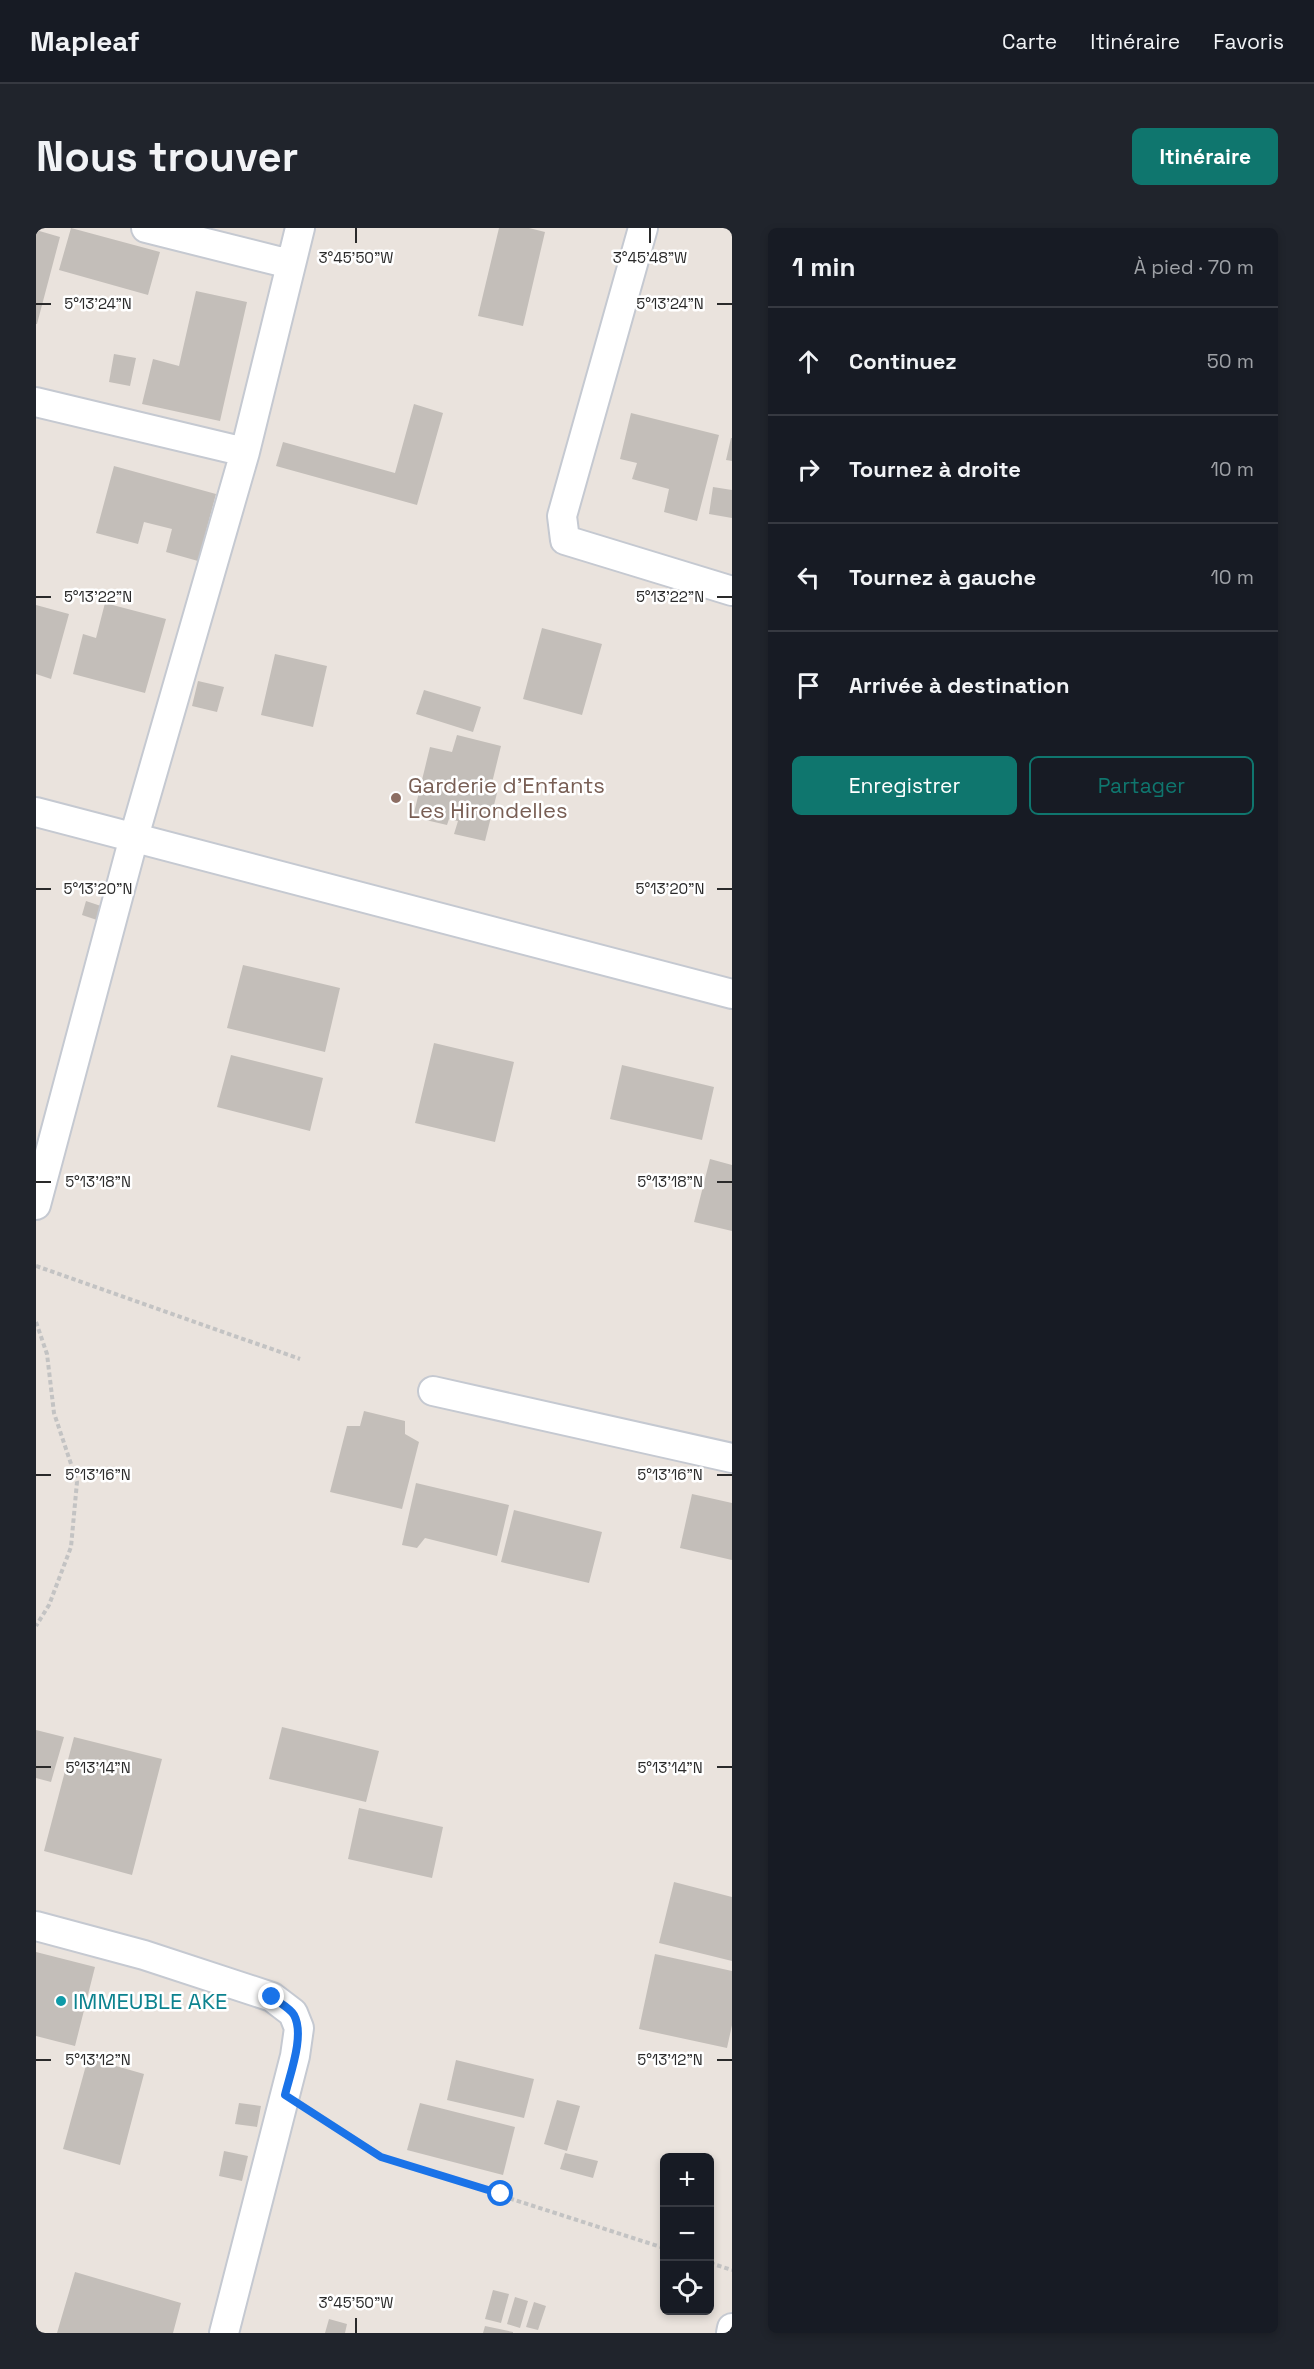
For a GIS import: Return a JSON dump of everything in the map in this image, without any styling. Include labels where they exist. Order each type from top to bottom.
[{"type":"street","points":[[146,228],[290,264]]},
{"type":"street","points":[[36,1205],[134,837],[245,452],[300,228]]},
{"type":"street","points":[[643,228],[562,516],[565,540],[732,591]]},
{"type":"street","points":[[36,402],[245,452]]},
{"type":"street","points":[[36,812],[732,994]]},
{"type":"street","points":[[433,1391],[732,1458]]},
{"type":"street","points":[[36,1926],[144,1955],[272,1997],[293,2013],[299,2028],[295,2056],[224,2333]]},
{"type":"street","points":[[731,2333],[732,2328]]},
{"type":"path","points":[[36,1266],[300,1359]]},
{"type":"path","points":[[36,1322],[47,1354],[54,1413],[77,1482],[71,1547],[49,1605],[36,1626]]},
{"type":"path","points":[[285,2095],[381,2157],[660,2247]]},
{"type":"path","points":[[714,2264],[732,2270]]},
{"type":"building","points":[[71,228],[160,252],[148,295],[59,270]]},
{"type":"building","points":[[499,228],[529,228],[545,232],[523,326],[478,316]]},
{"type":"building","points":[[36,230],[60,237],[37,324],[36,324]]},
{"type":"building","points":[[196,291],[247,302],[220,421],[142,404],[153,359],[179,366]]},
{"type":"building","points":[[114,354],[136,358],[130,386],[109,382]]},
{"type":"building","points":[[414,404],[443,413],[417,505],[276,466],[283,442],[395,473]]},
{"type":"building","points":[[631,413],[719,435],[697,521],[664,512],[669,489],[632,479],[637,463],[620,459]]},
{"type":"building","points":[[732,438],[732,461],[726,460]]},
{"type":"building","points":[[114,466],[216,494],[198,561],[166,552],[172,529],[144,522],[138,544],[96,533]]},
{"type":"building","points":[[713,487],[732,490],[732,518],[709,514]]},
{"type":"building","points":[[105,603],[166,619],[145,693],[73,674],[83,634],[96,638]]},
{"type":"building","points":[[36,605],[69,614],[51,679],[36,674]]},
{"type":"building","points":[[542,628],[602,644],[582,715],[523,699]]},
{"type":"building","points":[[275,654],[327,666],[313,727],[261,715]]},
{"type":"building","points":[[198,681],[224,687],[217,712],[192,706]]},
{"type":"building","points":[[424,690],[481,707],[473,732],[416,714]]},
{"type":"building","points":[[457,735],[501,746],[491,787],[498,789],[485,841],[454,834],[458,821],[449,819],[447,825],[413,817],[430,747],[452,752]]},
{"type":"building","points":[[86,901],[101,906],[97,920],[82,915]]},
{"type":"building","points":[[243,965],[340,988],[325,1052],[227,1028]]},
{"type":"building","points":[[434,1043],[514,1062],[495,1142],[415,1123]]},
{"type":"building","points":[[231,1055],[323,1078],[310,1131],[217,1107]]},
{"type":"building","points":[[622,1065],[714,1087],[702,1140],[610,1119]]},
{"type":"building","points":[[710,1159],[732,1165],[732,1231],[694,1222]]},
{"type":"building","points":[[364,1411],[405,1421],[405,1434],[419,1442],[402,1509],[330,1492],[347,1426],[360,1426]]},
{"type":"building","points":[[416,1483],[509,1505],[497,1556],[425,1538],[417,1548],[402,1545]]},
{"type":"building","points":[[692,1494],[732,1503],[732,1560],[680,1548]]},
{"type":"building","points":[[514,1510],[602,1532],[589,1583],[501,1562]]},
{"type":"building","points":[[282,1727],[379,1751],[366,1802],[269,1779]]},
{"type":"building","points":[[36,1730],[64,1737],[51,1782],[36,1778]]},
{"type":"building","points":[[74,1737],[162,1759],[132,1875],[44,1851]]},
{"type":"building","points":[[359,1808],[443,1827],[432,1878],[348,1859]]},
{"type":"building","points":[[674,1882],[732,1897],[732,1961],[659,1943]]},
{"type":"building","name":"IMMEUBLE AKE","points":[[36,1952],[95,1967],[75,2046],[36,2036]]},
{"type":"building","points":[[655,1954],[732,1971],[732,2025],[727,2048],[639,2029]]},
{"type":"building","points":[[88,2058],[144,2074],[120,2165],[63,2149]]},
{"type":"building","points":[[456,2060],[534,2079],[524,2118],[447,2100]]},
{"type":"building","points":[[557,2100],[580,2106],[567,2151],[544,2144]]},
{"type":"building","points":[[239,2103],[261,2106],[257,2127],[235,2124]]},
{"type":"building","points":[[420,2103],[515,2127],[503,2175],[407,2150]]},
{"type":"building","points":[[224,2151],[248,2156],[242,2181],[219,2176]]},
{"type":"building","points":[[565,2153],[598,2161],[593,2178],[560,2169]]},
{"type":"building","points":[[75,2272],[181,2303],[173,2333],[57,2333]]},
{"type":"building","points":[[493,2290],[509,2294],[501,2323],[485,2319]]},
{"type":"building","points":[[515,2297],[528,2301],[520,2328],[507,2324]]},
{"type":"building","points":[[534,2302],[546,2306],[538,2330],[526,2327]]},
{"type":"building","points":[[329,2319],[347,2324],[345,2333],[325,2333]]},
{"type":"building","points":[[485,2326],[513,2332],[513,2333],[483,2333]]},
{"type":"place","name":"Garderie d'Enfants Les Hirondelles","points":[[396,798]]},
{"type":"place","name":"IMMEUBLE AKE","points":[[61,2001]]},
{"type":"route","points":[[272,1997],[293,2013],[299,2028],[295,2056],[285,2095],[381,2157],[501,2194]]}]
